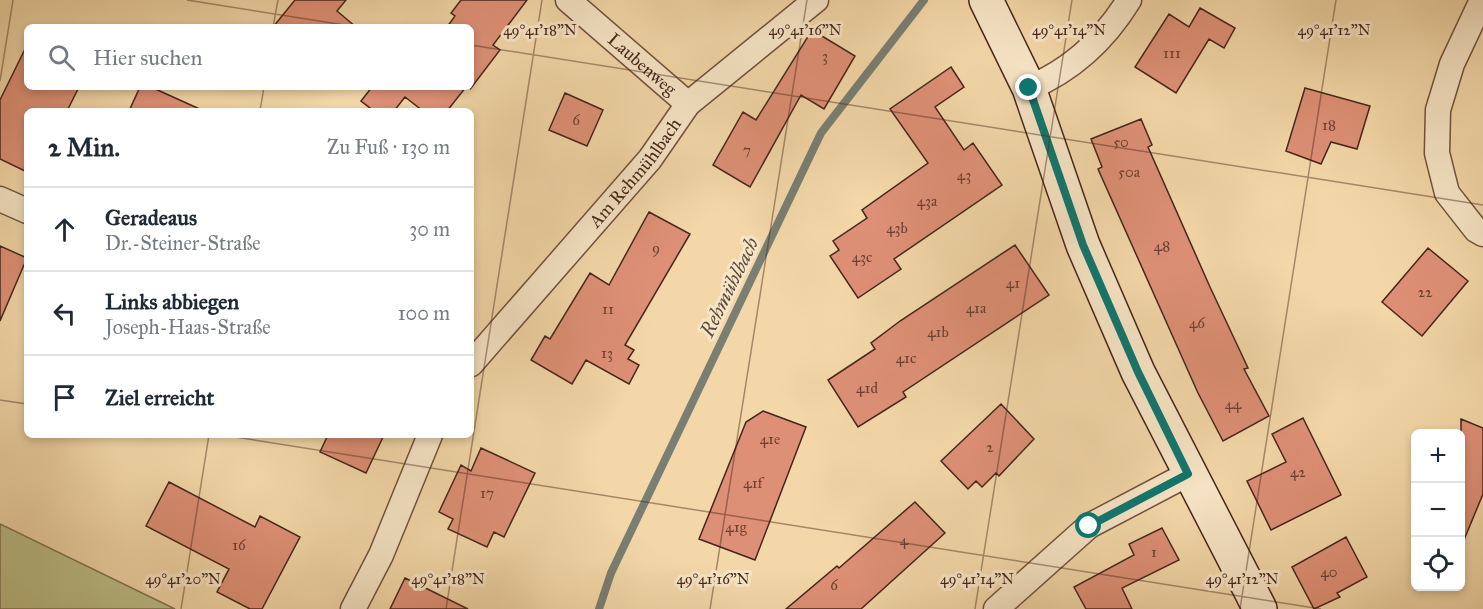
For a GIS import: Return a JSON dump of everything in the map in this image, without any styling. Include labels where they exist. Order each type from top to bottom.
[{"type":"street","name":"Laubenweg","points":[[568,0],[688,104]]},
{"type":"street","name":"Am Rehmühlbach","points":[[474,361],[650,159],[688,104],[816,0]]},
{"type":"street","points":[[986,0],[1029,88],[1083,245],[1138,372],[1188,474],[1260,609]]},
{"type":"street","points":[[1029,88],[1057,76],[1111,29],[1129,0]]},
{"type":"street","points":[[1482,0],[1452,64],[1441,100],[1437,153],[1447,193],[1476,230],[1483,234]]},
{"type":"street","points":[[0,199],[24,210]]},
{"type":"street","points":[[353,609],[381,555],[429,438]]},
{"type":"street","points":[[996,609],[1089,526],[1188,474]]},
{"type":"green space","points":[[0,524],[175,609],[0,609]]},
{"type":"building","points":[[295,0],[346,0],[337,11],[352,24],[275,24]]},
{"type":"building","points":[[461,0],[527,0],[493,45],[500,50],[474,84],[474,24],[449,24],[455,16],[451,13]]},
{"type":"building","points":[[1200,8],[1235,28],[1224,48],[1209,39],[1176,93],[1135,67],[1169,14],[1189,27]]},
{"type":"building","points":[[812,30],[855,56],[824,109],[801,95],[750,187],[713,165],[743,112],[756,120]]},
{"type":"building","points":[[24,51],[24,90],[78,90],[68,108],[24,108],[24,171],[0,159],[0,100]]},
{"type":"building","points":[[951,67],[964,87],[935,107],[964,150],[973,143],[1002,185],[894,259],[901,269],[858,298],[830,256],[839,250],[833,241],[867,218],[862,210],[928,163],[890,109]]},
{"type":"building","points":[[1305,88],[1370,106],[1357,149],[1331,142],[1321,164],[1286,151]]},
{"type":"building","points":[[139,90],[158,90],[197,108],[130,108]]},
{"type":"building","points":[[370,90],[464,90],[449,108],[419,108],[405,97],[396,108],[370,108],[361,101]]},
{"type":"building","points":[[565,93],[603,110],[587,146],[549,130]]},
{"type":"building","points":[[1141,119],[1152,145],[1148,147],[1248,368],[1244,369],[1269,416],[1223,441],[1198,393],[1098,169],[1102,167],[1091,139]]},
{"type":"building","points":[[649,212],[690,234],[625,345],[634,350],[628,359],[639,365],[629,384],[586,360],[572,384],[531,360],[545,336],[550,339],[590,273],[609,285]]},
{"type":"building","points":[[1015,245],[1049,295],[903,392],[906,397],[858,427],[828,380],[875,349],[871,343],[900,321]]},
{"type":"building","points":[[0,246],[24,257],[24,265],[0,321]]},
{"type":"building","points":[[1428,248],[1468,281],[1422,336],[1382,302]]},
{"type":"building","points":[[1001,404],[1034,439],[999,476],[996,473],[982,487],[976,481],[968,489],[941,461]]},
{"type":"building","points":[[763,411],[806,427],[755,560],[699,539],[746,422]]},
{"type":"building","points":[[1303,418],[1341,495],[1271,530],[1247,481],[1286,462],[1272,434]]},
{"type":"building","points":[[1461,419],[1483,428],[1483,494],[1465,537],[1465,429],[1461,429]]},
{"type":"building","points":[[327,438],[383,438],[366,473],[320,452]]},
{"type":"building","points":[[481,448],[535,473],[504,537],[494,532],[487,547],[448,529],[453,519],[439,512],[461,465],[471,471]]},
{"type":"building","points":[[169,482],[255,527],[260,516],[300,537],[262,609],[250,609],[217,592],[229,569],[146,526]]},
{"type":"building","points":[[915,502],[945,533],[861,609],[786,609],[837,566],[839,568]]},
{"type":"building","points":[[1162,528],[1179,560],[1122,588],[1132,609],[1086,609],[1074,587],[1134,555],[1129,544]]},
{"type":"building","points":[[1346,537],[1367,577],[1337,593],[1340,597],[1314,609],[1292,567]]},
{"type":"building","points":[[405,578],[468,609],[390,609]]},
{"type":"waterway","name":"Rehmühlbach","points":[[599,609],[611,573],[821,133],[924,0]]},
{"type":"route","points":[[1029,88],[1083,245],[1138,372],[1188,474],[1089,526]]}]
